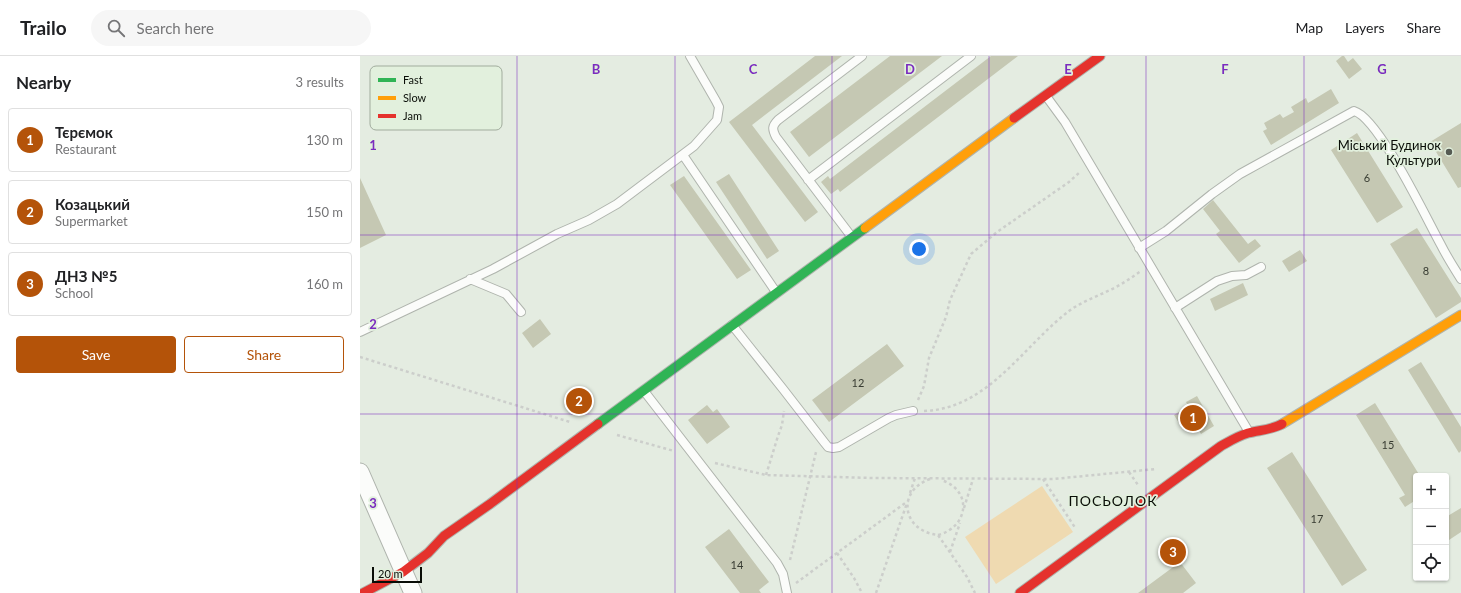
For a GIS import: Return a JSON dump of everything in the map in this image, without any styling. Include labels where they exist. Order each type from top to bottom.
[{"type":"street","points":[[364,593],[403,572],[428,553],[444,536],[490,504],[731,325],[1100,56]]},
{"type":"street","points":[[1020,593],[1221,446],[1235,438],[1249,433],[1274,428],[1291,419],[1461,315]]},
{"type":"street","points":[[360,472],[413,593]]},
{"type":"lane","points":[[360,332],[493,269],[557,234],[608,210],[683,155],[703,136],[717,120],[719,114],[719,107],[716,101],[690,56]]},
{"type":"lane","points":[[852,237],[772,131],[773,125],[862,56]]},
{"type":"lane","points":[[808,180],[971,56]]},
{"type":"lane","points":[[1046,95],[1057,110],[1249,433]]},
{"type":"lane","points":[[1139,248],[1166,231],[1212,194],[1240,174],[1354,111],[1358,112],[1367,120],[1395,160],[1441,246],[1461,279]]},
{"type":"lane","points":[[683,155],[776,292]]},
{"type":"lane","points":[[1175,308],[1217,281],[1232,276],[1246,275],[1261,267]]},
{"type":"lane","points":[[470,279],[506,294],[521,312]]},
{"type":"lane","points":[[731,325],[828,447],[839,447],[889,418],[913,411]]},
{"type":"lane","points":[[643,390],[781,568],[787,592]]},
{"type":"path","points":[[1088,162],[1074,178],[997,232],[972,254],[950,300],[946,317],[929,358],[924,386],[913,411],[943,408],[967,400],[992,383],[1068,312],[1150,266]]},
{"type":"path","points":[[360,357],[591,429],[637,439],[729,467],[766,475],[1043,479],[1168,468],[1175,470],[1180,476]]},
{"type":"path","points":[[766,475],[782,425],[785,400],[788,395]]},
{"type":"path","points":[[781,568],[787,564],[791,556],[820,438]]},
{"type":"path","points":[[876,593],[915,478]]},
{"type":"path","points":[[933,478],[950,483],[957,489],[961,496],[963,514],[959,522],[946,533],[938,535],[929,534],[921,531],[914,525],[910,518],[908,501],[912,492],[918,486],[933,478]]},
{"type":"path","points":[[950,553],[974,479]]},
{"type":"path","points":[[1043,479],[1087,544]]},
{"type":"path","points":[[787,592],[908,501]]},
{"type":"path","points":[[938,535],[967,577],[975,593]]},
{"type":"path","points":[[837,553],[862,593]]},
{"type":"shaded area","points":[[1042,486],[1073,532],[996,584],[965,537]]},
{"type":"building","points":[[815,56],[842,56],[752,125],[818,212],[805,222],[729,122]]},
{"type":"building","points":[[890,56],[942,56],[809,157],[790,132]]},
{"type":"building","points":[[991,56],[1018,56],[840,192],[838,189],[831,194],[821,182],[828,176],[830,179]]},
{"type":"building","points":[[1344,56],[1348,62],[1353,58],[1362,69],[1349,79],[1336,61]]},
{"type":"building","points":[[1331,89],[1339,103],[1271,145],[1263,131],[1267,129],[1264,123],[1280,114],[1283,118],[1294,112],[1291,107],[1306,98],[1308,103]]},
{"type":"building","name":"Міський Будинок Культури","points":[[1461,123],[1461,187],[1458,188],[1430,142]]},
{"type":"building","points":[[1357,133],[1403,207],[1377,223],[1331,150]]},
{"type":"building","points":[[729,174],[779,251],[767,259],[716,182]]},
{"type":"building","points":[[684,176],[751,270],[737,279],[670,185]]},
{"type":"building","points":[[360,178],[386,235],[360,248]]},
{"type":"building","points":[[1213,200],[1248,244],[1255,239],[1261,246],[1239,263],[1216,234],[1220,231],[1203,209]]},
{"type":"building","points":[[1417,228],[1461,298],[1461,302],[1436,318],[1390,244]]},
{"type":"building","points":[[1300,250],[1307,261],[1289,272],[1282,261]]},
{"type":"building","points":[[1243,283],[1248,295],[1215,311],[1210,299]]},
{"type":"building","points":[[540,319],[551,334],[533,348],[522,333]]},
{"type":"building","points":[[887,344],[904,366],[829,422],[812,400]]},
{"type":"building","points":[[1421,362],[1461,427],[1461,451],[1459,453],[1408,370]]},
{"type":"building","points":[[586,388],[593,398],[572,415],[564,404]]},
{"type":"building","points":[[1197,396],[1214,426],[1201,434],[1194,421],[1182,428],[1174,415],[1188,406],[1186,402]]},
{"type":"building","points":[[1375,403],[1418,473],[1413,473],[1413,502],[1405,507],[1399,498],[1405,495],[1356,415]]},
{"type":"building","points":[[707,405],[713,412],[717,409],[730,427],[707,444],[688,420]]},
{"type":"building","points":[[1292,452],[1367,570],[1342,586],[1267,468]]},
{"type":"building","points":[[1461,508],[1461,532],[1449,540],[1449,515]]},
{"type":"building","points":[[729,529],[769,582],[759,590],[761,593],[740,593],[705,547]]},
{"type":"building","points":[[1180,562],[1196,583],[1183,593],[1138,593]]},
{"type":"traffic: fast","points":[[598,424],[865,228]]},
{"type":"traffic: slow","points":[[865,228],[1014,118]]},
{"type":"traffic: slow","points":[[1282,424],[1461,315]]},
{"type":"traffic: jam","points":[[1014,118],[1100,56]]},
{"type":"traffic: jam","points":[[363,593],[403,572],[428,553],[444,536],[598,424]]},
{"type":"traffic: jam","points":[[1020,593],[1221,446],[1244,434],[1270,429],[1282,424]]},
{"type":"place","name":"Міський Будинок Культури","points":[[1449,152]]},
{"type":"place","name":"Козацький","points":[[579,401]]},
{"type":"place","name":"Тєрємок","points":[[1193,418]]},
{"type":"place","name":"ДНЗ №5","points":[[1173,552]]},
{"type":"district","name":"ПОСЬОЛОК","points":[[1113,501]]}]
